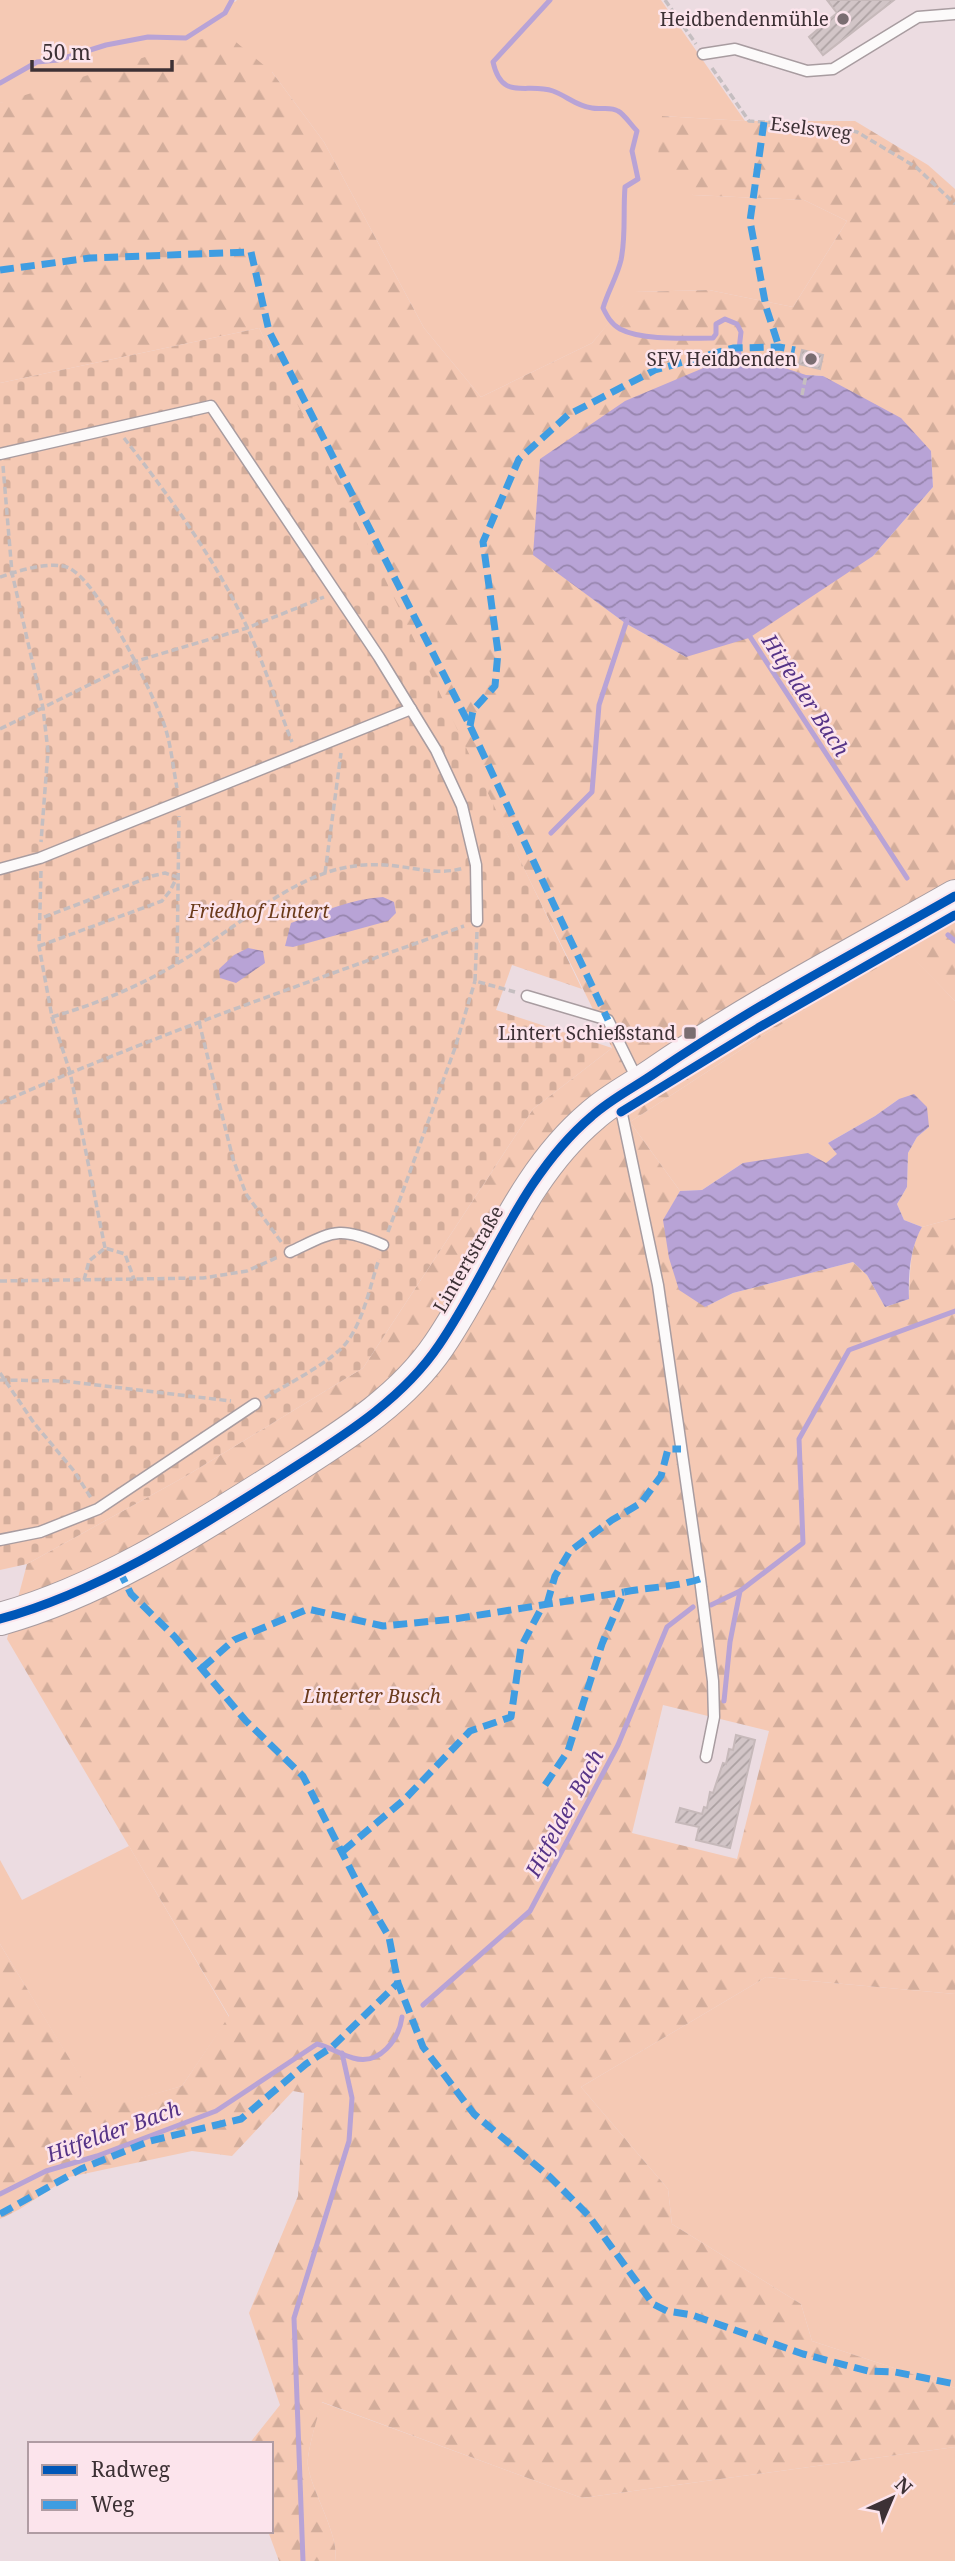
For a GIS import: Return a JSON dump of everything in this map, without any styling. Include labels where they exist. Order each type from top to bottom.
[{"type":"main road","name":"Lintertstraße","points":[[0,1619],[71,1592],[188,1535],[373,1414],[412,1379],[439,1345],[523,1199],[551,1157],[592,1116],[749,1013],[955,896]]},
{"type":"lane","points":[[703,54],[735,49],[807,71],[833,69],[918,17],[955,15]]},
{"type":"lane","points":[[0,454],[211,406],[336,593],[436,750],[462,806],[476,864],[477,921]]},
{"type":"lane","points":[[0,869],[40,858],[411,709]]},
{"type":"lane","points":[[527,996],[608,1020],[629,1091],[713,1681],[713,1717],[706,1757]]},
{"type":"lane","points":[[290,1252],[332,1233],[356,1233],[383,1245]]},
{"type":"lane","points":[[0,1540],[40,1532],[98,1509],[254,1404]]},
{"type":"path","points":[[802,395],[806,375]]},
{"type":"path","points":[[116,428],[161,486],[216,569],[247,628],[296,754]]},
{"type":"path","points":[[0,577],[42,566],[69,568],[90,589],[137,660],[164,726],[179,801],[177,964]]},
{"type":"path","points":[[0,729],[137,660],[247,628],[336,593]]},
{"type":"path","points":[[325,873],[344,736]]},
{"type":"path","points":[[52,1017],[105,1001],[177,964],[285,892],[325,873],[349,866],[392,865],[445,873],[476,864]]},
{"type":"path","points":[[41,918],[152,876],[165,873],[177,877]]},
{"type":"path","points":[[40,946],[162,901],[177,877]]},
{"type":"path","points":[[0,1102],[199,1022],[477,921],[475,981],[455,1048],[383,1245],[360,1318],[347,1342],[331,1356],[254,1404],[64,1381],[1,1380]]},
{"type":"path","points":[[475,981],[527,996]]},
{"type":"path","points":[[0,1281],[203,1278],[247,1270],[290,1252],[246,1194],[233,1159],[199,1022]]},
{"type":"path","points":[[84,1280],[89,1261],[105,1248],[125,1254],[134,1279]]},
{"type":"path","points":[[0,1373],[1,1380],[74,1471],[98,1509]]},
{"type":"green space","points":[[0,0],[661,0],[745,121],[662,116],[693,195],[804,200],[847,221],[793,307],[709,290],[635,292],[592,343],[481,397],[424,328],[324,142],[272,72],[0,103]]},
{"type":"green space","name":"Linterter Busch","points":[[224,32],[272,72],[324,142],[424,328],[481,397],[592,343],[634,292],[709,290],[793,307],[847,221],[804,200],[693,195],[657,165],[662,116],[745,121],[855,121],[928,165],[955,189],[955,1001],[906,951],[765,1034],[630,1122],[680,1191],[664,1220],[705,1307],[733,1293],[853,1262],[867,1275],[885,1307],[909,1299],[912,1253],[922,1227],[955,1218],[955,1994],[766,1977],[581,2087],[668,2189],[672,2224],[801,2304],[812,2341],[955,2388],[955,2447],[582,2498],[322,2402],[310,2444],[308,2466],[330,2527],[335,2561],[279,2561],[269,2533],[273,2533],[273,2442],[251,2442],[280,2405],[249,2313],[298,2196],[304,2093],[293,2091],[232,2156],[192,2151],[69,2177],[0,2219],[0,1944],[100,2109],[182,2086],[229,2016],[7,1639],[27,1564],[186,1476],[363,1368],[533,1109],[612,1048],[259,328],[0,383],[0,103]],"holes":[[[806,375],[823,376],[931,451],[933,487],[873,556],[686,657],[625,623],[533,554]],[[663,1705],[769,1731],[737,1859],[632,1833]]]},
{"type":"green space","name":"Friedhof Lintert","points":[[259,328],[385,579],[582,989],[512,965],[496,1010],[612,1048],[533,1109],[363,1368],[186,1476],[27,1564],[0,1570],[0,383]]},
{"type":"green space","points":[[906,950],[955,1001],[955,1218],[922,1227],[904,1220],[897,1204],[907,1187],[908,1153],[917,1137],[929,1127],[899,1099],[828,1143],[838,1154],[826,1164],[743,1163],[702,1190],[680,1191],[630,1122],[765,1034]]},
{"type":"green space","points":[[129,1846],[229,2017],[182,2086],[100,2110],[0,1944],[0,1860],[22,1900]]},
{"type":"green space","points":[[766,1977],[955,1994],[955,2388],[812,2341],[801,2304],[672,2224],[668,2189],[581,2087]]},
{"type":"green space","points":[[321,2402],[582,2498],[955,2447],[955,2561],[335,2561],[330,2527],[308,2466],[310,2444]]},
{"type":"water","points":[[739,353],[806,375],[823,376],[901,418],[931,451],[933,487],[873,556],[749,638],[686,657],[625,623],[533,555],[540,459],[625,401]]},
{"type":"water","points":[[383,897],[394,902],[396,913],[388,921],[293,947],[285,946],[291,923],[348,903]]},
{"type":"water","points":[[248,948],[263,951],[265,963],[236,983],[220,978],[219,969],[234,955]]},
{"type":"water","points":[[914,1094],[927,1107],[929,1127],[917,1137],[908,1153],[907,1187],[897,1204],[904,1220],[922,1227],[911,1262],[909,1299],[885,1307],[867,1275],[853,1262],[733,1293],[705,1307],[679,1290],[669,1258],[663,1220],[680,1191],[702,1190],[743,1163],[808,1153],[826,1163],[837,1154],[828,1143],[899,1099]]},
{"type":"building","points":[[827,0],[894,0],[823,55],[809,37],[837,13]]},
{"type":"building","name":"SFV Heidbenden","points":[[802,350],[823,355],[820,369],[799,364]]},
{"type":"building","points":[[736,1735],[755,1740],[730,1848],[696,1840],[699,1827],[676,1822],[680,1808],[702,1814],[704,1807],[707,1808],[710,1792],[713,1793],[723,1763],[726,1764],[729,1749],[733,1750]]},
{"type":"waterway","points":[[0,83],[37,62],[58,60],[106,45],[148,37],[186,38],[225,13],[232,0]]},
{"type":"waterway","name":"Hitfelder Bach","points":[[550,0],[493,62],[502,82],[509,86],[553,91],[586,107],[615,110],[637,131],[632,151],[638,179],[625,187],[623,251],[603,308],[620,329],[665,338],[713,338],[716,324],[725,319],[737,324],[741,332],[738,358]]},
{"type":"waterway","points":[[551,833],[592,792],[599,705],[627,620]]},
{"type":"waterway","name":"Hitfelder Bach","points":[[747,632],[907,878]]},
{"type":"waterway","name":"Hitfelder Bach","points":[[948,935],[955,941]]},
{"type":"waterway","name":"Hitfelder Bach","points":[[711,1605],[740,1591],[803,1543],[799,1439],[849,1350],[955,1311]]},
{"type":"waterway","points":[[724,1701],[730,1642],[740,1591]]},
{"type":"waterway","name":"Hitfelder Bach","points":[[423,2005],[530,1911],[618,1745],[667,1627],[693,1607]]},
{"type":"waterway","name":"Hitfelder Bach","points":[[0,2194],[46,2171],[97,2156],[216,2111],[317,2044],[353,2058],[372,2058],[392,2042],[402,2017]]},
{"type":"waterway","points":[[303,2561],[294,2318],[349,2141],[352,2098],[342,2053]]},
{"type":"marked path","points":[[764,122],[750,221],[766,307],[779,347]]},
{"type":"marked path","points":[[0,270],[90,258],[251,252],[269,331],[470,726],[608,1020]]},
{"type":"marked path","points":[[470,726],[473,710],[495,686],[498,652],[483,542],[519,459],[568,415],[655,370],[733,348],[779,347],[795,350]]},
{"type":"marked path","points":[[547,1604],[555,1576],[570,1551],[612,1520],[641,1503],[661,1476],[668,1449],[681,1449]]},
{"type":"marked path","points":[[119,1570],[131,1594],[174,1636],[246,1721],[303,1776],[356,1880],[389,1937],[398,1983],[423,2047],[474,2114],[550,2177],[588,2215],[653,2304],[667,2311],[692,2315],[803,2354],[868,2371],[895,2372],[955,2384]]},
{"type":"marked path","points":[[545,1785],[568,1751],[602,1644],[624,1592],[700,1579]]},
{"type":"marked path","points":[[202,1668],[234,1640],[308,1609],[383,1626],[454,1619],[624,1592]]},
{"type":"marked path","points":[[343,1851],[405,1799],[470,1731],[511,1717],[521,1647],[543,1605]]},
{"type":"marked path","points":[[0,2214],[81,2169],[150,2141],[241,2119],[306,2064],[332,2047],[398,1983]]},
{"type":"cycle path","points":[[0,1619],[74,1593],[145,1558],[246,1498],[366,1419],[406,1385],[439,1345],[526,1195],[567,1140],[592,1116],[730,1024],[955,896]]},
{"type":"cycle path","points":[[621,1112],[758,1028],[955,915]]},
{"type":"place","name":"Heidbendenmühle","points":[[843,19]]},
{"type":"place","name":"SFV Heidbenden","points":[[811,359]]},
{"type":"place","name":"Lintert Schießstand","points":[[690,1033]]}]
